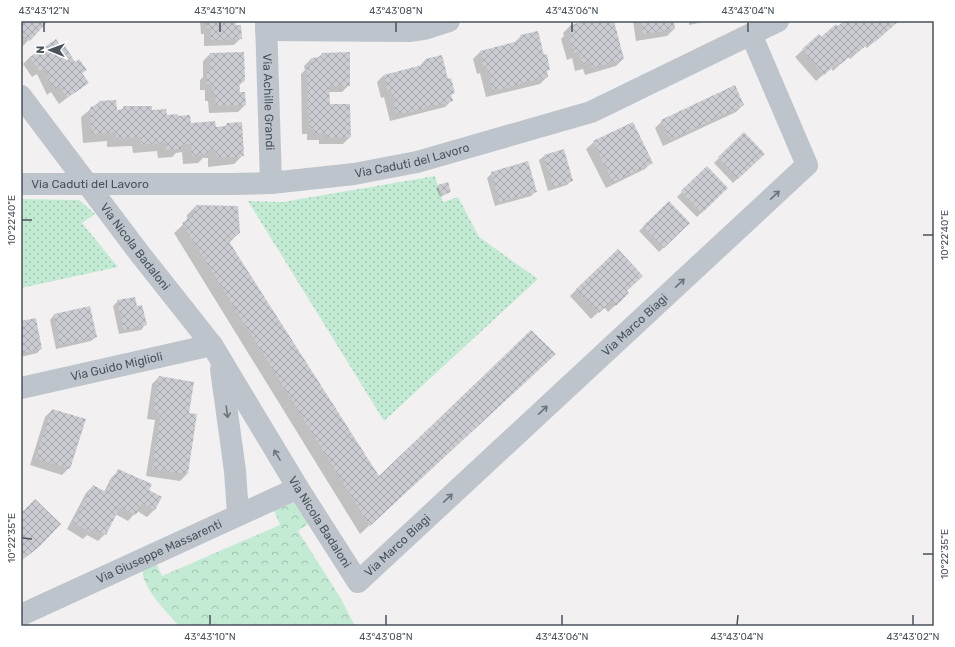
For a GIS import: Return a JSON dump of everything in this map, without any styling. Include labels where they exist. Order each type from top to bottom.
[{"type":"street","points":[[266,26],[411,31],[424,29],[449,21]]},
{"type":"street","name":"Via Caduti del Lavoro","points":[[21,184],[232,184],[271,182],[354,174],[418,162],[591,112],[778,21]]},
{"type":"street","name":"Via Achille Grandi","points":[[266,26],[271,182]]},
{"type":"street","name":"Via Marco Biagi","points":[[358,582],[807,165],[750,34]]},
{"type":"street","name":"Via Nicola Badaloni","points":[[21,96],[87,185],[216,352],[298,488],[358,582]]},
{"type":"street","points":[[216,352],[235,471],[238,514]]},
{"type":"street","name":"Via Guido Miglioli","points":[[21,388],[216,352]]},
{"type":"street","name":"Via Giuseppe Massarenti","points":[[21,615],[238,514],[298,488]]},
{"type":"green space","points":[[435,176],[443,202],[458,197],[479,237],[538,279],[384,421],[248,201],[283,202]]},
{"type":"green space","points":[[21,199],[79,200],[95,214],[82,223],[118,267],[21,288]]},
{"type":"green space","points":[[294,502],[299,506],[309,523],[298,531],[340,597],[355,626],[179,626],[155,598],[145,582],[143,568],[155,561],[162,576],[280,525],[274,510]]},
{"type":"building","points":[[21,21],[48,21],[30,41],[21,33]]},
{"type":"building","points":[[207,21],[235,21],[236,25],[241,25],[242,39],[211,40],[211,28],[207,28]]},
{"type":"building","points":[[586,21],[614,21],[624,59],[592,68],[590,62],[582,64],[579,52],[574,53],[568,31],[571,30],[570,25]]},
{"type":"building","points":[[641,21],[674,21],[675,29],[643,34]]},
{"type":"building","points":[[844,21],[899,21],[875,42],[873,40],[857,53],[856,51],[841,64],[839,62],[824,75],[802,49],[819,34],[821,37],[836,24],[838,26]]},
{"type":"building","points":[[538,31],[544,55],[547,54],[550,70],[547,70],[548,77],[493,91],[487,67],[484,68],[480,51],[522,40],[520,35]]},
{"type":"building","points":[[56,39],[62,48],[65,46],[75,62],[79,59],[87,70],[82,73],[89,83],[67,98],[59,86],[55,89],[47,78],[50,76],[44,68],[39,71],[30,57]]},
{"type":"building","points":[[244,52],[245,81],[239,81],[240,92],[245,92],[246,105],[216,106],[215,94],[212,94],[212,84],[207,84],[207,72],[210,72],[210,53]]},
{"type":"building","points":[[350,52],[350,86],[329,86],[330,104],[350,104],[351,137],[326,138],[326,133],[314,134],[313,128],[309,128],[307,66],[311,66],[311,58],[322,57],[322,53]]},
{"type":"building","points":[[442,55],[448,79],[451,78],[455,93],[451,94],[453,101],[397,115],[391,91],[388,91],[384,75],[426,64],[425,59]]},
{"type":"building","points":[[735,85],[744,105],[670,140],[661,120]]},
{"type":"building","points":[[116,100],[117,110],[124,109],[123,106],[152,106],[152,110],[166,109],[167,115],[190,115],[191,123],[215,121],[216,127],[227,126],[227,123],[242,122],[244,156],[217,158],[216,149],[208,150],[209,154],[192,156],[191,144],[182,144],[182,149],[166,150],[166,143],[141,144],[141,137],[116,139],[116,132],[92,134],[90,107],[99,106],[99,101]]},
{"type":"building","points":[[633,122],[653,163],[613,182],[593,141]]},
{"type":"building","points":[[744,132],[765,154],[738,179],[718,157]]},
{"type":"building","points":[[564,149],[573,181],[553,187],[544,155]]},
{"type":"building","points":[[528,161],[537,192],[499,202],[491,172]]},
{"type":"building","points":[[707,166],[728,188],[702,213],[681,191]]},
{"type":"building","points":[[448,182],[451,192],[442,195],[438,185]]},
{"type":"building","points":[[669,201],[690,223],[664,248],[643,226]]},
{"type":"building","points":[[196,205],[238,206],[240,233],[228,240],[379,476],[531,330],[556,354],[370,526],[182,223],[195,213]]},
{"type":"building","points":[[618,249],[643,276],[627,291],[629,293],[616,306],[612,301],[599,313],[576,289]]},
{"type":"building","points":[[135,297],[137,306],[142,305],[147,325],[124,330],[117,300]]},
{"type":"building","points":[[90,306],[97,337],[60,345],[54,314]]},
{"type":"building","points":[[36,318],[42,349],[21,353],[21,321]]},
{"type":"building","points":[[159,376],[194,382],[189,413],[197,414],[188,474],[152,469],[161,413],[153,412]]},
{"type":"building","points":[[52,409],[86,419],[70,469],[36,458]]},
{"type":"building","points":[[118,469],[152,484],[149,490],[162,497],[155,510],[142,503],[136,515],[120,507],[106,535],[93,528],[91,533],[73,522],[93,485],[106,492]]},
{"type":"building","points":[[35,499],[61,524],[39,547],[21,561],[21,513]]}]
